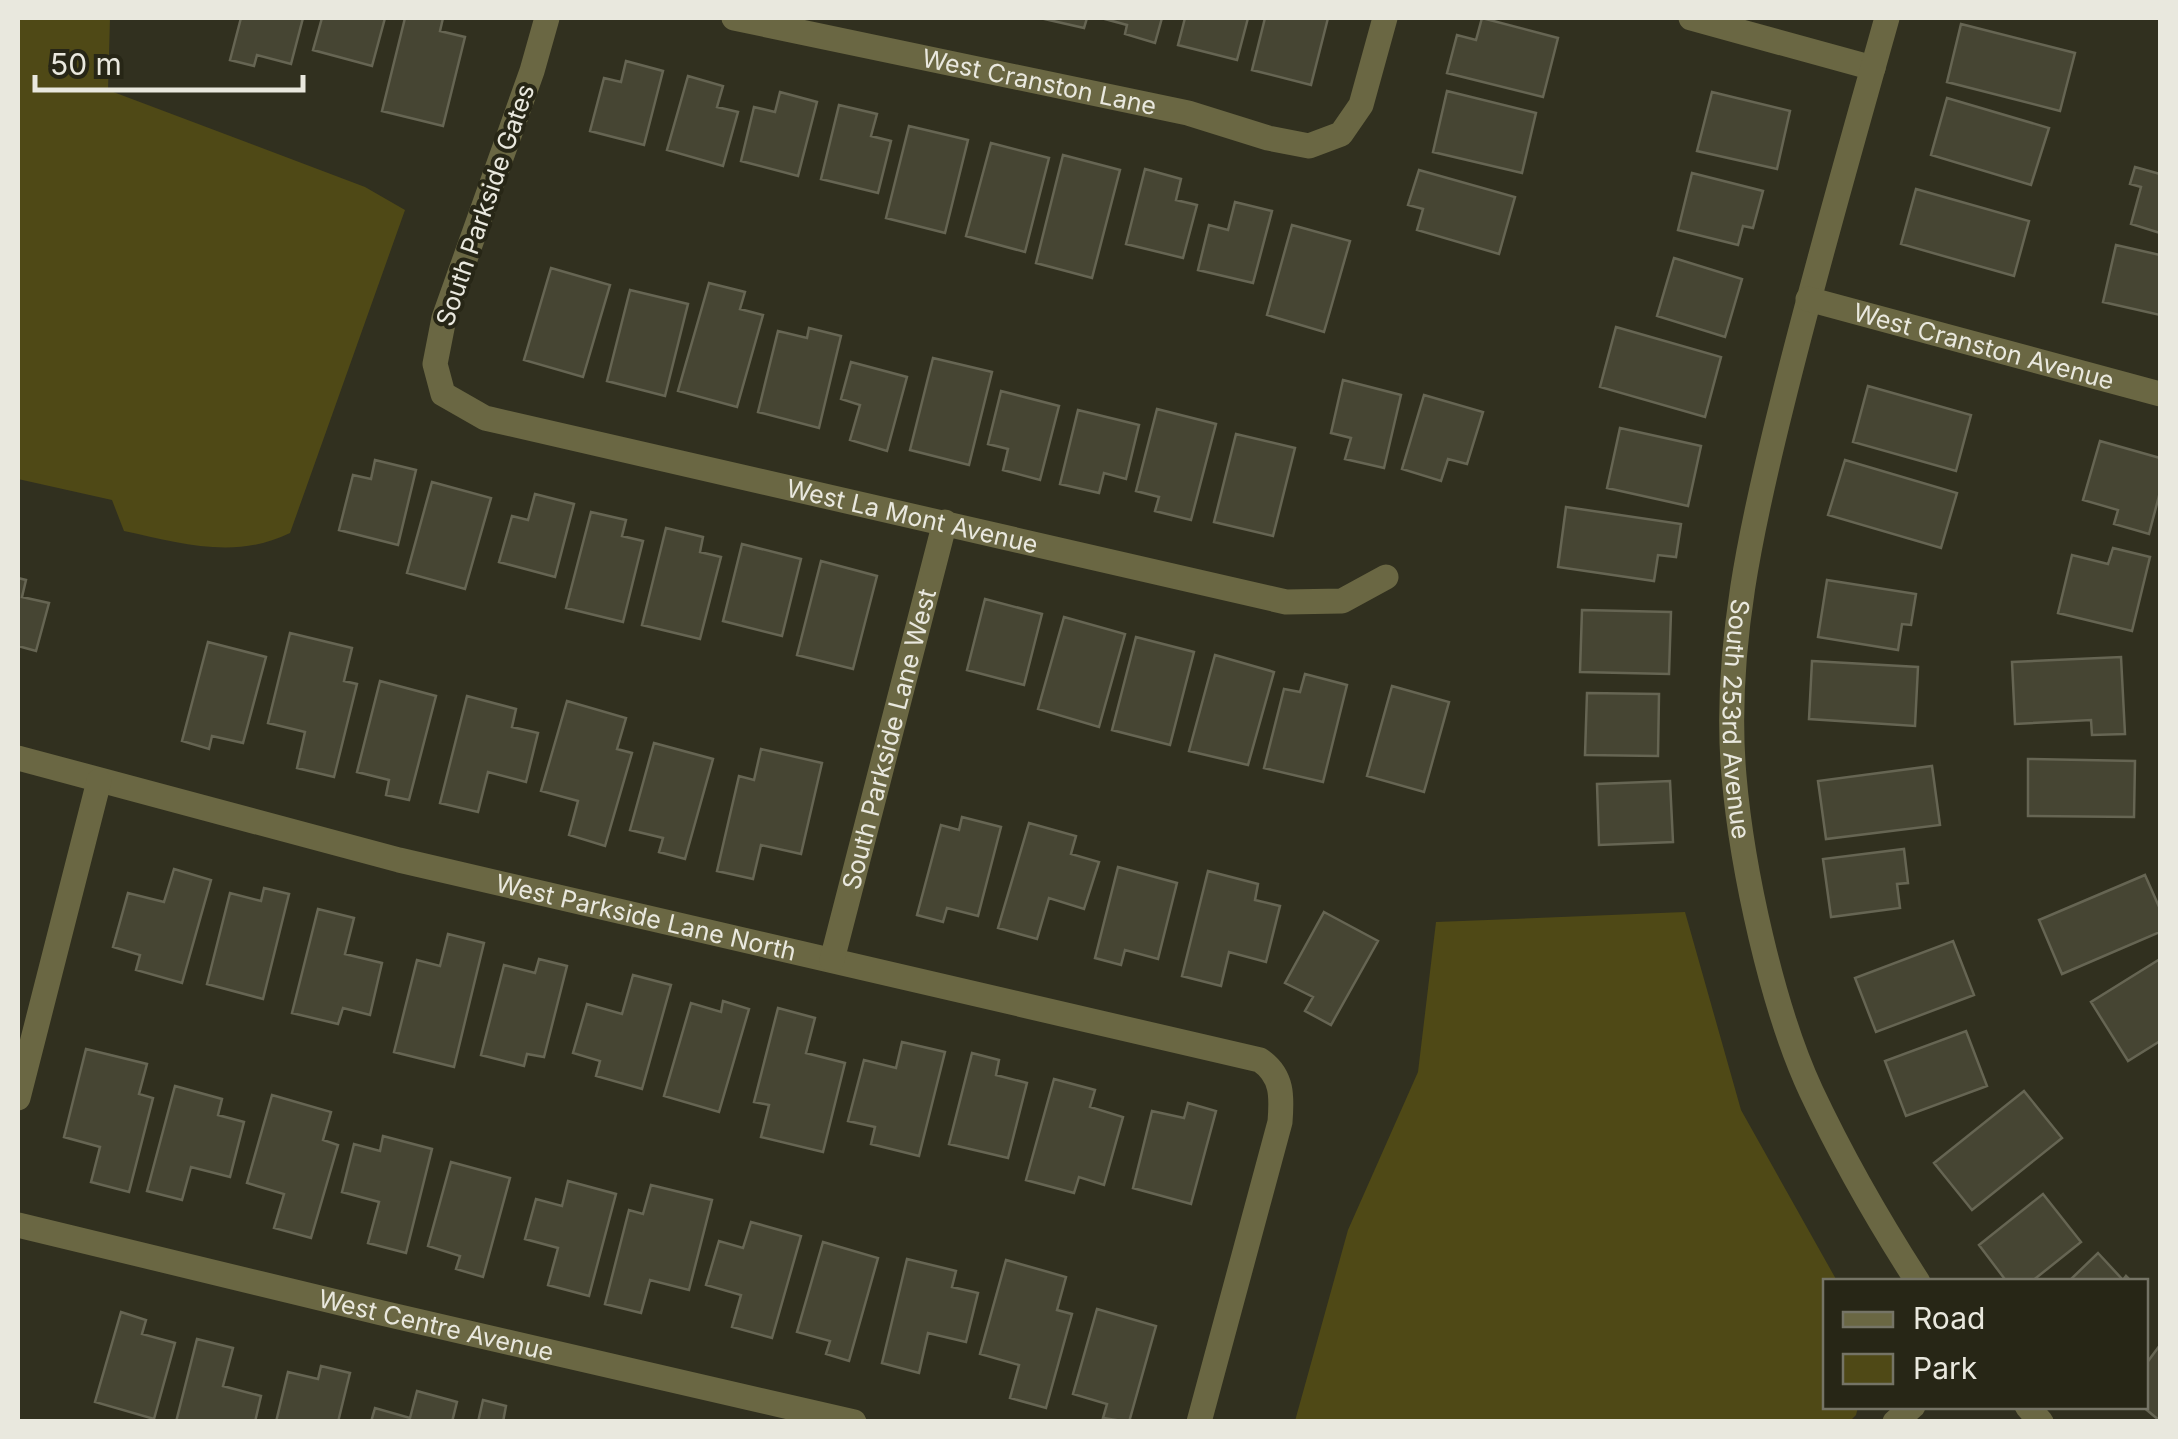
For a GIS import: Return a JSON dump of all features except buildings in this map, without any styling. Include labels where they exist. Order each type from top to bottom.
[{"type":"street","name":"South Parkside Gates","points":[[443,394],[434,364],[444,318],[547,18]]},
{"type":"street","name":"West Cranston Lane","points":[[734,18],[1188,112],[1310,146],[1341,134],[1361,105],[1385,18]]},
{"type":"street","points":[[1691,18],[1873,68]]},
{"type":"street","name":"South 253rd Avenue","points":[[1886,18],[1808,299],[1751,530],[1733,690],[1734,776],[1750,882],[1779,1000],[1810,1088],[1874,1214],[1916,1279]]},
{"type":"street","name":"West Cranston Avenue","points":[[1808,299],[2160,394]]},
{"type":"street","name":"West La Mont Avenue","points":[[443,394],[485,418],[1286,602],[1342,602],[1386,576]]},
{"type":"street","name":"South Parkside Lane West","points":[[832,960],[945,522]]},
{"type":"street","name":"West Parkside Lane North","points":[[18,758],[399,860],[1260,1060],[1273,1069],[1280,1086],[1280,1122],[1200,1422]]},
{"type":"street","points":[[18,1098],[99,781]]},
{"type":"street","name":"West Centre Avenue","points":[[18,1224],[854,1422]]},
{"type":"green space","points":[[18,18],[110,18],[108,90],[365,187],[405,210],[290,533],[249,546],[208,547],[166,540],[124,531],[112,500],[18,479]]},
{"type":"green space","points":[[1685,912],[1741,1110],[1836,1279],[1823,1279],[1823,1409],[1858,1409],[1849,1422],[1295,1421],[1348,1230],[1418,1072],[1436,922]]}]
